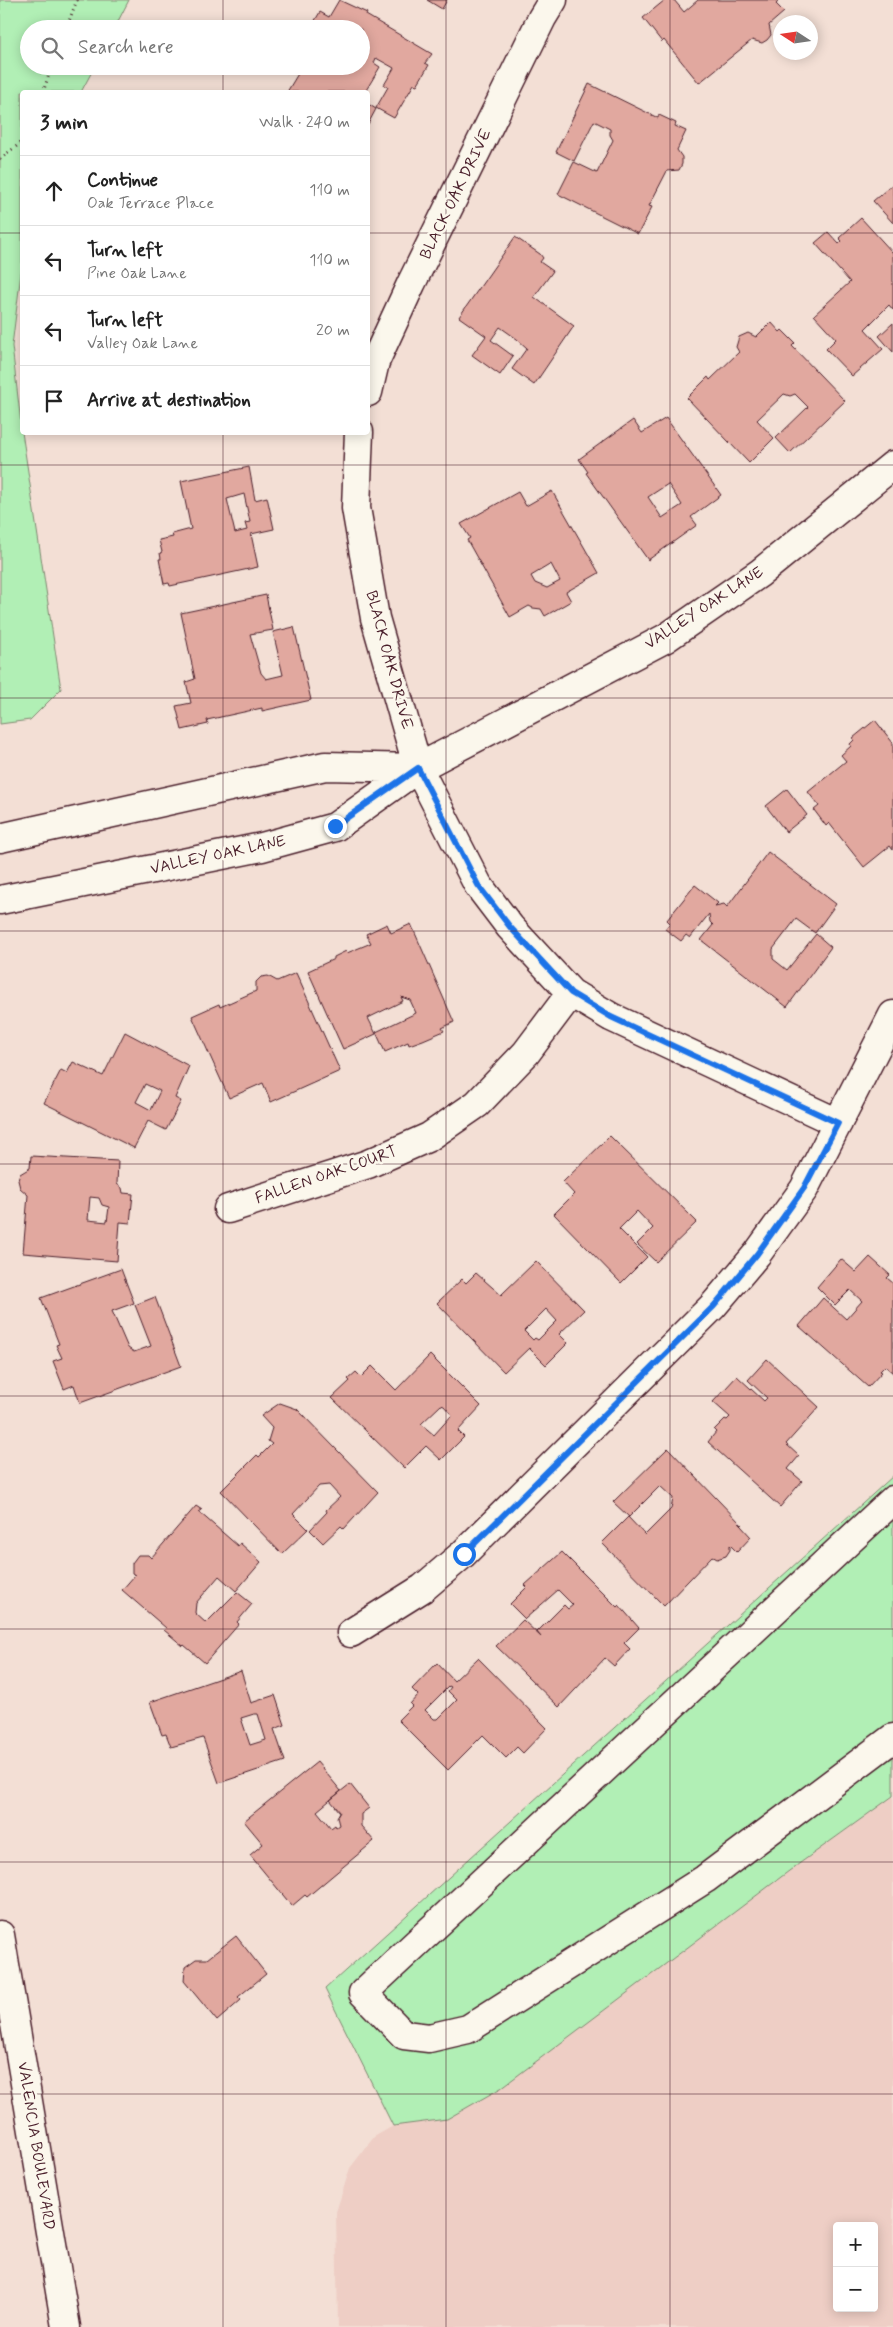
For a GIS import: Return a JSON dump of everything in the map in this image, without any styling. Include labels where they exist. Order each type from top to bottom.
[{"type":"street","name":"BLACK OAK DRIVE","points":[[370,383],[375,362],[411,284],[542,18],[553,0]]},
{"type":"street","name":"BLACK OAK DRIVE","points":[[359,435],[356,508],[375,618],[418,768],[478,885],[510,927],[571,993],[611,1017],[838,1123]]},
{"type":"street","name":"VALLEY OAK LANE","points":[[0,900],[262,847],[335,826],[418,768],[666,638],[760,573],[893,465]]},
{"type":"street","name":"VALLEY OAK LANE","points":[[0,838],[324,766],[418,768]]},
{"type":"street","name":"FALLEN OAK COURT","points":[[228,1209],[368,1164],[429,1137],[476,1104],[526,1053],[571,993]]},
{"type":"street","points":[[351,1633],[423,1588],[464,1554],[714,1306],[757,1254],[804,1188],[893,1014]]},
{"type":"street","points":[[893,1500],[362,1993],[404,2035],[428,2038],[468,2029],[705,1879],[893,1738]]},
{"type":"street","name":"VALENCIA BOULEVARD","points":[[0,1935],[66,2327]]},
{"type":"path","points":[[69,20],[77,0]]},
{"type":"path","points":[[43,90],[49,75]]},
{"type":"path","points":[[0,159],[20,144]]},
{"type":"shaded area","points":[[893,1796],[893,2327],[338,2327],[336,2212],[350,2168],[374,2137],[393,2126],[447,2119]]},
{"type":"green space","points":[[0,0],[129,0],[119,20],[20,20],[20,75],[90,75],[82,90],[20,90],[20,281],[12,346],[20,415],[20,435],[22,435],[61,689],[30,720],[0,724]]},
{"type":"green space","points":[[893,1476],[893,1796],[789,1871],[501,2088],[447,2119],[393,2126],[325,1989]]},
{"type":"building","points":[[339,0],[367,13],[366,15],[432,54],[425,63],[429,65],[417,85],[414,84],[394,118],[376,108],[388,87],[384,85],[394,68],[376,58],[374,63],[380,67],[366,90],[288,90],[297,75],[370,75],[370,20],[315,20],[320,12],[329,17]]},
{"type":"building","points":[[427,0],[447,0],[442,9]]},
{"type":"building","points":[[665,0],[674,0],[684,12],[698,0],[776,0],[778,2],[776,4],[784,12],[781,15],[773,15],[773,22],[769,25],[771,35],[767,40],[762,43],[752,40],[699,83],[664,40],[662,42],[643,18]]},
{"type":"building","points":[[589,84],[658,118],[659,115],[676,123],[675,126],[686,131],[677,150],[682,157],[682,164],[679,170],[667,171],[649,206],[652,207],[638,234],[558,194],[574,162],[597,173],[613,140],[610,135],[610,129],[594,121],[574,161],[556,152]]},
{"type":"building","points":[[370,105],[376,109],[370,120]]},
{"type":"building","points":[[893,184],[893,223],[873,201]]},
{"type":"building","points":[[861,218],[893,253],[893,310],[889,305],[865,329],[883,349],[852,376],[826,349],[836,339],[814,315],[850,282],[815,243],[828,232],[839,244],[842,241],[839,238]]},
{"type":"building","points":[[515,237],[540,254],[543,258],[540,262],[553,271],[534,297],[574,326],[534,385],[512,369],[527,348],[500,327],[491,340],[513,356],[500,375],[472,355],[486,336],[459,317]]},
{"type":"building","points":[[771,322],[780,332],[782,330],[795,343],[792,346],[845,401],[790,453],[776,438],[808,407],[795,394],[790,396],[784,394],[757,420],[774,438],[749,463],[687,398],[708,377],[710,380],[739,352],[736,347],[739,337],[748,333],[756,337]]},
{"type":"building","points":[[893,323],[893,352],[879,336]]},
{"type":"building","points":[[666,418],[721,495],[691,517],[697,525],[648,560],[586,473],[588,472],[579,459],[633,420],[642,433]],"holes":[[[668,484],[682,505],[662,518],[648,497]]]},
{"type":"building","points":[[249,467],[255,500],[267,497],[274,529],[251,534],[258,567],[170,586],[169,583],[164,584],[159,559],[161,559],[160,553],[162,552],[159,540],[173,537],[172,534],[191,529],[181,481]],"holes":[[[244,494],[250,522],[245,523],[247,530],[235,533],[227,499]]]},
{"type":"building","points":[[552,491],[599,573],[566,592],[571,601],[545,616],[541,609],[529,606],[510,617],[467,540],[470,538],[461,524],[518,492],[526,506]],"holes":[[[551,564],[560,581],[547,588],[535,583],[531,576]]]},
{"type":"building","points":[[266,595],[273,630],[250,634],[261,673],[266,679],[283,675],[273,632],[294,627],[311,700],[262,711],[262,708],[207,720],[208,724],[182,730],[176,706],[191,703],[186,682],[195,679],[181,613]]},
{"type":"building","points":[[875,720],[893,743],[893,850],[890,846],[864,867],[829,823],[826,826],[814,810],[819,806],[808,792],[846,761],[841,755],[851,746],[853,738]]},
{"type":"building","points":[[787,789],[807,815],[786,832],[766,806]]},
{"type":"building","points":[[768,852],[836,904],[815,933],[796,919],[773,949],[773,959],[787,970],[816,934],[831,947],[787,1007],[701,940],[713,925],[710,922],[709,914],[690,938],[686,935],[681,941],[665,929],[670,923],[667,920],[695,885],[718,903],[715,906],[724,904],[727,907]]},
{"type":"building","points":[[387,924],[391,933],[411,924],[454,1022],[442,1028],[444,1031],[409,1045],[408,1042],[385,1052],[376,1032],[416,1013],[410,1000],[401,997],[403,1001],[368,1018],[376,1034],[343,1049],[308,971],[346,951],[347,953],[371,943],[366,934]]},
{"type":"building","points":[[296,973],[340,1071],[271,1102],[263,1083],[229,1098],[192,1016],[219,1004],[220,1007],[256,991],[256,982],[261,977],[268,976],[277,981]]},
{"type":"building","points":[[125,1032],[189,1066],[175,1098],[181,1101],[166,1130],[148,1121],[134,1148],[44,1103],[61,1070],[67,1073],[73,1062],[103,1076]],"holes":[[[145,1084],[160,1091],[151,1110],[136,1102]]]},
{"type":"building","points":[[610,1136],[697,1222],[656,1262],[637,1244],[653,1228],[637,1211],[619,1229],[647,1257],[621,1283],[554,1214],[574,1194],[563,1182]]},
{"type":"building","points":[[31,1156],[118,1161],[117,1184],[122,1188],[123,1193],[133,1194],[130,1223],[120,1222],[117,1261],[23,1253],[28,1195],[20,1188],[18,1180],[20,1174],[30,1168]],"holes":[[[90,1197],[99,1198],[102,1205],[109,1207],[107,1222],[88,1220]]]},
{"type":"building","points":[[870,1257],[890,1275],[887,1278],[893,1283],[893,1373],[885,1366],[868,1387],[799,1326],[823,1298],[846,1319],[862,1301],[850,1290],[835,1305],[817,1287],[841,1259],[856,1272]]},
{"type":"building","points":[[536,1261],[584,1310],[559,1334],[568,1343],[546,1365],[529,1348],[504,1372],[437,1303],[462,1279],[466,1283],[476,1273],[501,1295]],"holes":[[[546,1309],[557,1321],[538,1340],[535,1338],[533,1340],[524,1331]]]},
{"type":"building","points":[[121,1269],[134,1303],[112,1311],[128,1348],[134,1352],[151,1346],[135,1305],[155,1297],[181,1366],[80,1403],[74,1385],[64,1389],[53,1361],[62,1358],[56,1345],[59,1344],[41,1298]]},
{"type":"building","points":[[430,1355],[481,1406],[458,1431],[464,1437],[441,1460],[426,1446],[404,1468],[332,1398],[350,1381],[348,1379],[356,1372],[361,1377],[372,1366],[396,1390]],"holes":[[[441,1405],[452,1415],[434,1435],[421,1424]]]},
{"type":"building","points":[[767,1359],[819,1407],[786,1444],[799,1456],[788,1469],[802,1481],[780,1507],[708,1442],[716,1432],[714,1430],[725,1419],[727,1420],[730,1417],[713,1402],[737,1376],[764,1401],[767,1398],[748,1380]]},
{"type":"building","points":[[280,1403],[297,1409],[378,1492],[344,1529],[341,1526],[323,1543],[310,1530],[327,1512],[326,1510],[340,1497],[329,1485],[319,1486],[293,1514],[308,1529],[282,1554],[221,1491],[257,1455],[259,1457],[272,1444],[268,1441],[272,1428],[261,1416]]},
{"type":"building","points":[[668,1448],[742,1525],[751,1537],[737,1552],[730,1545],[730,1550],[726,1556],[717,1559],[712,1556],[664,1606],[602,1543],[628,1517],[645,1535],[671,1509],[673,1498],[660,1486],[629,1517],[613,1502]]},
{"type":"building","points":[[196,1506],[202,1510],[199,1512],[238,1546],[240,1543],[261,1562],[236,1591],[219,1576],[196,1603],[195,1613],[206,1623],[237,1592],[252,1604],[237,1622],[239,1624],[205,1663],[164,1630],[166,1628],[122,1590],[135,1575],[132,1573],[132,1563],[138,1555],[148,1555],[151,1558]]},
{"type":"building","points":[[562,1552],[617,1607],[619,1605],[639,1628],[624,1643],[630,1649],[614,1666],[605,1658],[559,1707],[496,1646],[523,1620],[541,1637],[537,1632],[564,1605],[568,1609],[573,1605],[558,1590],[525,1619],[510,1604],[527,1587],[525,1585]]},
{"type":"building","points":[[478,1658],[547,1728],[523,1753],[517,1747],[506,1758],[483,1735],[448,1770],[398,1720],[412,1706],[410,1704],[418,1695],[412,1689],[437,1663],[454,1681]],"holes":[[[449,1686],[451,1687],[448,1691],[457,1700],[438,1719],[434,1719],[425,1710]]]},
{"type":"building","points":[[241,1671],[251,1703],[275,1695],[285,1725],[274,1729],[285,1761],[219,1783],[203,1738],[171,1747],[166,1734],[162,1735],[150,1702]],"holes":[[[258,1714],[266,1740],[250,1745],[241,1718]]]},
{"type":"building","points":[[317,1762],[341,1791],[335,1796],[350,1784],[369,1808],[361,1814],[361,1826],[374,1841],[307,1897],[305,1895],[292,1906],[250,1855],[263,1844],[244,1821]],"holes":[[[330,1800],[340,1812],[337,1817],[339,1825],[331,1828],[317,1811]]]},
{"type":"building","points":[[236,1936],[266,1974],[238,1997],[241,2000],[217,2021],[184,1981],[185,1967],[196,1959],[207,1959]]},
{"type":"route","points":[[335,826],[418,768],[478,885],[510,927],[571,993],[611,1017],[838,1123],[804,1188],[757,1254],[714,1306],[464,1554]]}]
